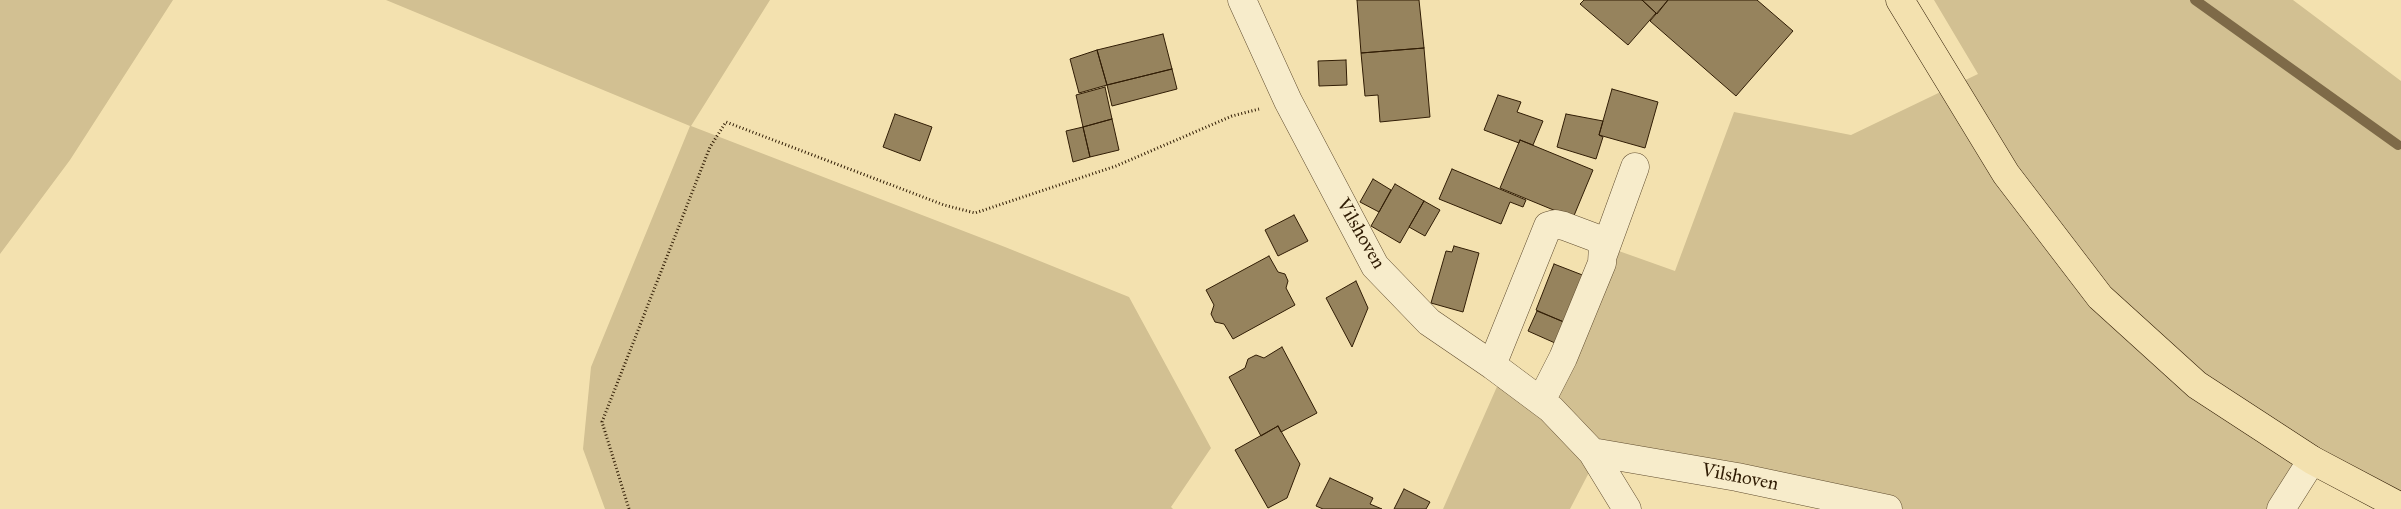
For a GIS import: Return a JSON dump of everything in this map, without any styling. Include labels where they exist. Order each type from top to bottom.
[{"type":"main road","points":[[1900,0],[2006,174],[2100,297],[2197,385],[2312,460],[2401,507]]},
{"type":"street","name":"Vilshoven","points":[[1242,0],[1288,101],[1375,266],[1429,322],[1551,408],[1592,452],[1627,509]]},
{"type":"street","points":[[1603,255],[1635,167]]},
{"type":"street","points":[[1492,365],[1548,226],[1555,224],[1564,226],[1596,238],[1603,245],[1602,262],[1563,358],[1540,401]]},
{"type":"street","name":"Vilshoven","points":[[1592,452],[1737,477],[1888,509]]},
{"type":"street","points":[[2281,509],[2312,460]]},
{"type":"path","points":[[628,509],[602,422],[710,147],[726,122],[944,205],[975,213],[1116,166],[1232,116],[1288,101]]},
{"type":"shaded area","points":[[0,0],[173,0],[70,160],[0,254]]},
{"type":"shaded area","points":[[386,0],[770,0],[691,126],[1129,297],[1211,448],[1171,507],[1173,509],[605,509],[583,449],[591,367],[690,126]]},
{"type":"shaded area","points":[[1934,0],[2293,0],[2401,81],[2401,505],[2312,460],[2281,509],[1888,509],[1592,452],[1551,409],[1616,250],[1675,271],[1734,112],[1851,135],[1978,74]]},
{"type":"shaded area","points":[[1503,373],[1596,459],[1570,509],[1443,509]]},
{"type":"building","points":[[1357,0],[1419,0],[1424,48],[1361,53]]},
{"type":"building","points":[[1584,0],[1642,0],[1656,13],[1628,45],[1580,4]]},
{"type":"building","points":[[1642,0],[1668,0],[1657,14]]},
{"type":"building","points":[[1668,0],[1757,0],[1793,31],[1736,96],[1650,21]]},
{"type":"building","points":[[1163,34],[1172,69],[1107,85],[1097,50]]},
{"type":"building","points":[[1424,48],[1430,117],[1380,122],[1378,95],[1365,96],[1361,53]]},
{"type":"building","points":[[1097,50],[1107,85],[1079,93],[1070,59]]},
{"type":"building","points":[[1346,60],[1347,85],[1319,86],[1318,61]]},
{"type":"building","points":[[1172,69],[1177,89],[1112,106],[1107,85]]},
{"type":"building","points":[[1105,87],[1112,119],[1083,127],[1076,95]]},
{"type":"building","points":[[1612,89],[1658,102],[1645,148],[1599,135]]},
{"type":"building","points":[[1498,95],[1521,102],[1517,112],[1543,121],[1533,145],[1520,140],[1519,143],[1484,130]]},
{"type":"building","points":[[895,114],[932,127],[920,161],[883,147]]},
{"type":"building","points":[[1566,114],[1603,121],[1599,135],[1603,137],[1596,159],[1557,147]]},
{"type":"building","points":[[1112,119],[1119,150],[1090,157],[1083,127]]},
{"type":"building","points":[[1083,127],[1090,157],[1073,162],[1066,131]]},
{"type":"building","points":[[1520,140],[1593,170],[1573,218],[1500,188]]},
{"type":"building","points":[[1452,169],[1526,200],[1523,207],[1510,202],[1501,224],[1439,199]]},
{"type":"building","points":[[1373,179],[1391,190],[1379,212],[1360,202]]},
{"type":"building","points":[[1395,184],[1424,201],[1400,243],[1371,226]]},
{"type":"building","points":[[1424,201],[1440,210],[1425,236],[1409,227]]},
{"type":"building","points":[[1294,215],[1308,241],[1278,256],[1265,230]]},
{"type":"building","points":[[1454,246],[1479,253],[1463,312],[1431,303],[1446,251],[1452,252]]},
{"type":"building","points":[[1269,256],[1278,272],[1285,274],[1288,281],[1286,288],[1295,305],[1233,339],[1224,324],[1215,322],[1211,314],[1214,305],[1206,290]]},
{"type":"building","points":[[1554,264],[1585,276],[1566,323],[1536,310]]},
{"type":"building","points":[[1356,281],[1368,308],[1352,347],[1326,298]]},
{"type":"building","points":[[1537,311],[1564,322],[1555,343],[1528,331]]},
{"type":"building","points":[[1282,347],[1317,413],[1281,432],[1278,426],[1261,436],[1229,377],[1245,368],[1248,359],[1256,355],[1264,358]]},
{"type":"building","points":[[1278,426],[1300,464],[1287,498],[1268,508],[1235,450]]},
{"type":"building","points":[[1330,478],[1373,498],[1370,504],[1382,509],[1323,509],[1316,506]]},
{"type":"building","points":[[1404,489],[1430,502],[1426,509],[1394,509]]},
{"type":"waterway","points":[[2195,0],[2398,145]]}]
